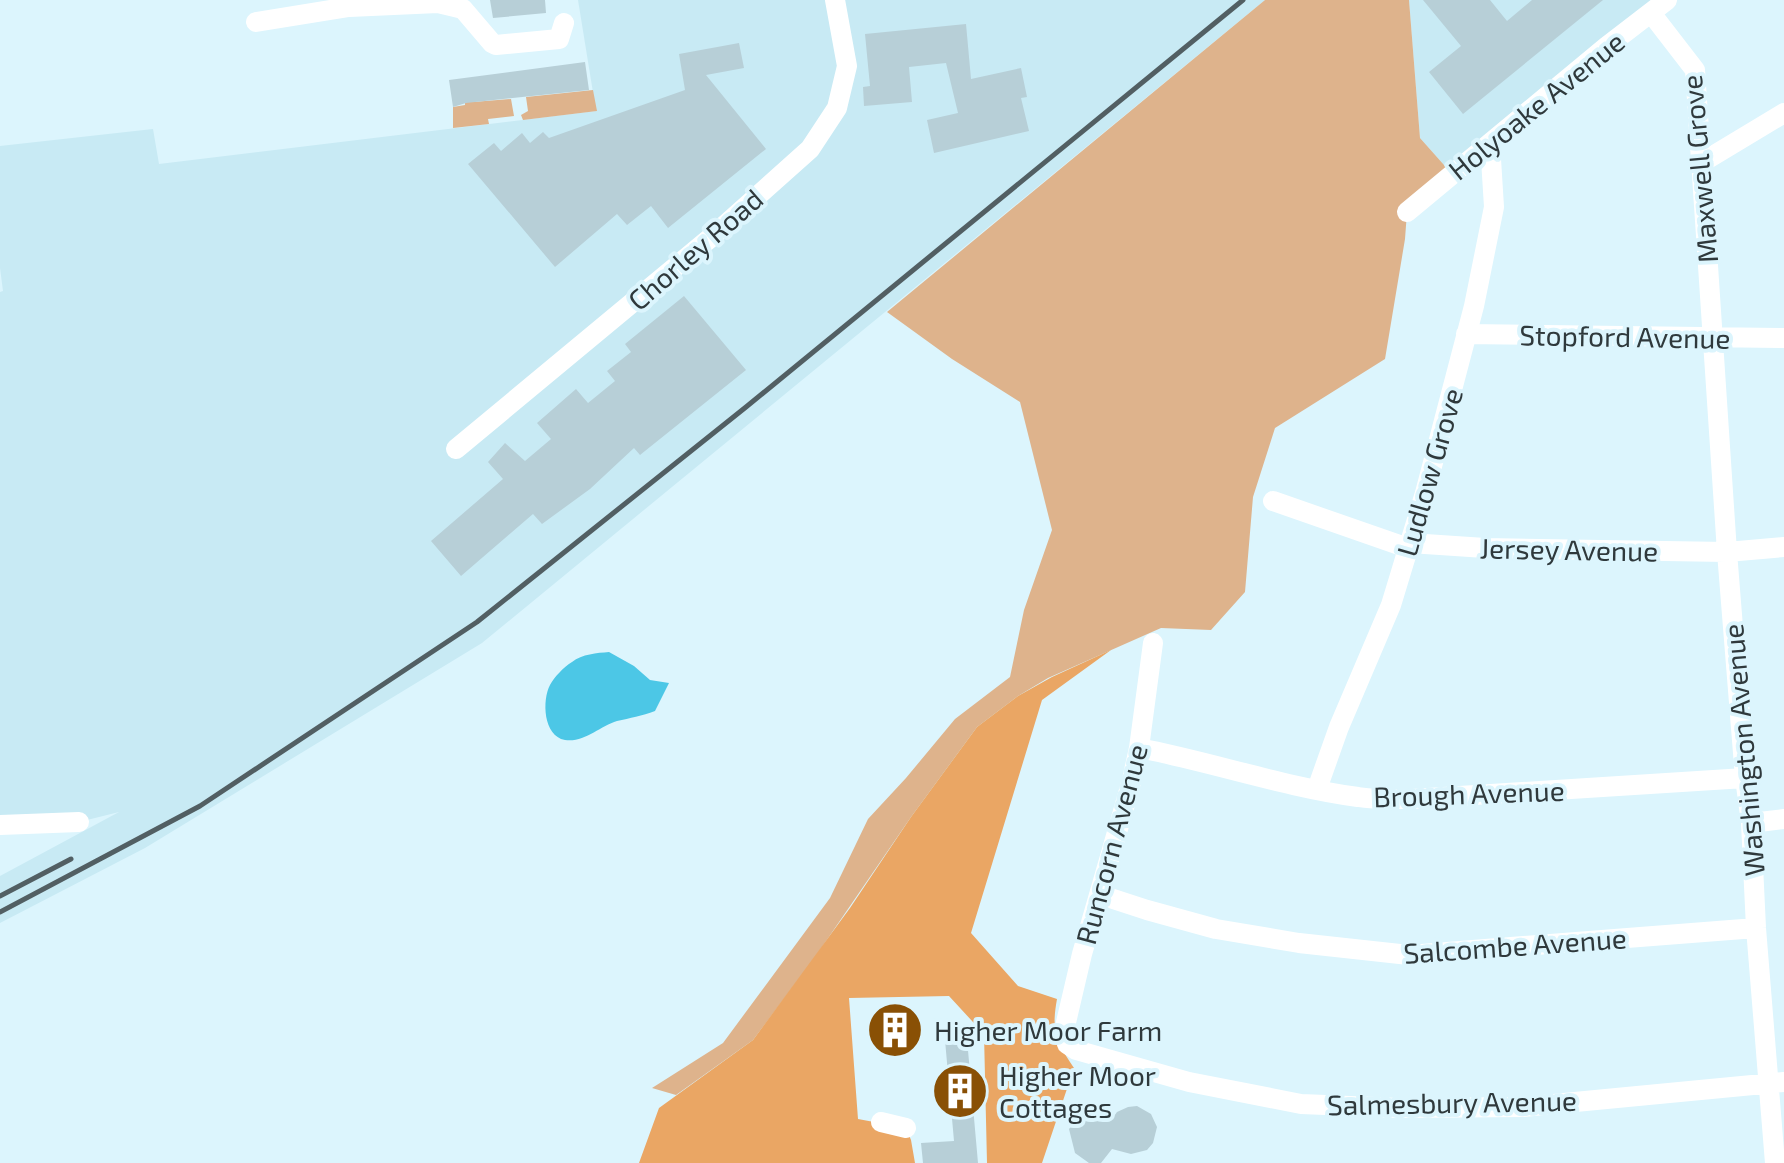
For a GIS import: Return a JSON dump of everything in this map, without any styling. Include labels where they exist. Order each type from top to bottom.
[{"type":"street","name":"Chorley Road","points":[[456,449],[715,234],[810,149],[837,108],[847,66],[835,0]]},
{"type":"street","points":[[256,22],[348,4],[454,5],[463,8],[492,43],[564,39]]},
{"type":"street","name":"Holyoake Avenue","points":[[1406,212],[1659,6]]},
{"type":"street","name":"Maxwell Grove","points":[[1659,6],[1695,70],[1712,338]]},
{"type":"street","points":[[1702,162],[1784,113]]},
{"type":"street","name":"Ludlow Grove","points":[[1317,789],[1338,727],[1390,605],[1474,306],[1494,207],[1490,143]]},
{"type":"street","name":"Stopford Avenue","points":[[1466,334],[1784,338]]},
{"type":"street","name":"Washington Avenue","points":[[1712,338],[1756,928],[1777,1082],[1775,1163]]},
{"type":"street","name":"Jersey Avenue","points":[[1272,501],[1409,545],[1727,552],[1784,546]]},
{"type":"street","name":"Runcorn Avenue","points":[[1067,1044],[1064,1031],[1082,954],[1138,748],[1153,643]]},
{"type":"street","name":"Brough Avenue","points":[[1138,748],[1360,798],[1412,799],[1745,778]]},
{"type":"street","points":[[1750,823],[1784,819]]},
{"type":"street","points":[[0,825],[79,822]]},
{"type":"street","name":"Salcombe Avenue","points":[[1101,895],[1216,930],[1408,955],[1756,928]]},
{"type":"street","name":"Salmesbury Avenue","points":[[1067,1044],[1076,1050],[1189,1082],[1301,1104],[1400,1108],[1523,1106],[1777,1082]]},
{"type":"street","points":[[880,1122],[906,1128]]},
{"type":"shaded area","points":[[578,0],[1265,0],[482,643],[145,848],[0,923],[0,876],[119,812],[79,822],[0,825],[0,146],[153,129],[159,164],[596,111]]},
{"type":"shaded area","points":[[1265,0],[1409,0],[1420,138],[1452,174],[1407,212],[1385,359],[1275,428],[1253,497],[1245,592],[1211,630],[1161,628],[1048,678],[977,727],[753,1040],[676,1095],[652,1088],[723,1043],[830,898],[868,819],[955,719],[1010,677],[1024,610],[1052,530],[1020,402],[887,312]]},
{"type":"shaded area","points":[[1409,0],[1667,0],[1452,174],[1420,138]]},
{"type":"shaded area","points":[[593,90],[597,111],[523,120],[521,115],[528,111],[526,97]]},
{"type":"shaded area","points":[[465,97],[473,102],[511,99],[514,116],[488,119],[489,124],[453,128],[453,107],[465,105]]},
{"type":"shaded area","points":[[1111,650],[1042,700],[971,933],[1018,986],[1057,999],[1056,1036],[1074,1068],[1042,1163],[987,1163],[984,1034],[949,996],[849,998],[858,1119],[906,1128],[915,1163],[639,1163],[659,1108],[753,1040],[977,727],[1018,696]]},
{"type":"water","points":[[609,652],[650,680],[669,683],[655,711],[617,721],[579,739],[558,737],[546,717],[547,692],[552,682],[576,659]]},
{"type":"building","points":[[490,0],[545,0],[546,13],[493,18]]},
{"type":"building","points":[[1423,0],[1490,0],[1507,21],[1532,0],[1603,0],[1463,114],[1429,72],[1461,46]]},
{"type":"building","points":[[966,24],[971,79],[1021,68],[1027,97],[1021,98],[1029,131],[934,153],[927,120],[958,113],[946,63],[909,67],[912,102],[864,106],[863,87],[870,86],[865,34]]},
{"type":"building","points":[[739,43],[744,68],[706,75],[766,149],[668,228],[651,206],[627,225],[617,214],[555,267],[468,164],[494,143],[501,151],[522,133],[530,143],[543,132],[549,138],[685,90],[679,54]]},
{"type":"building","points":[[585,62],[589,90],[453,107],[449,80]]},
{"type":"building","points":[[684,296],[746,370],[640,455],[634,448],[590,489],[542,524],[533,514],[461,576],[431,541],[503,479],[488,462],[505,443],[525,461],[551,439],[537,423],[576,389],[588,403],[615,381],[607,371],[631,352],[625,344]]},
{"type":"building","name":"Higher Moor Farm","points":[[871,1020],[918,1021],[917,1040],[872,1040]]},
{"type":"building","name":"Higher Moor Cottages","points":[[967,1039],[978,1163],[923,1163],[921,1143],[954,1141],[945,1040]]},
{"type":"building","points":[[1137,1106],[1151,1114],[1157,1127],[1147,1150],[1131,1154],[1112,1149],[1101,1163],[1089,1163],[1075,1153],[1069,1129],[1080,1116],[1112,1119],[1117,1112]]},
{"type":"railway","points":[[0,912],[200,806],[477,622],[1243,0]]},
{"type":"railway","points":[[0,896],[71,859]]},
{"type":"place","name":"Higher Moor Farm","points":[[895,1030]]},
{"type":"place","name":"Higher Moor Cottages","points":[[960,1091]]}]
